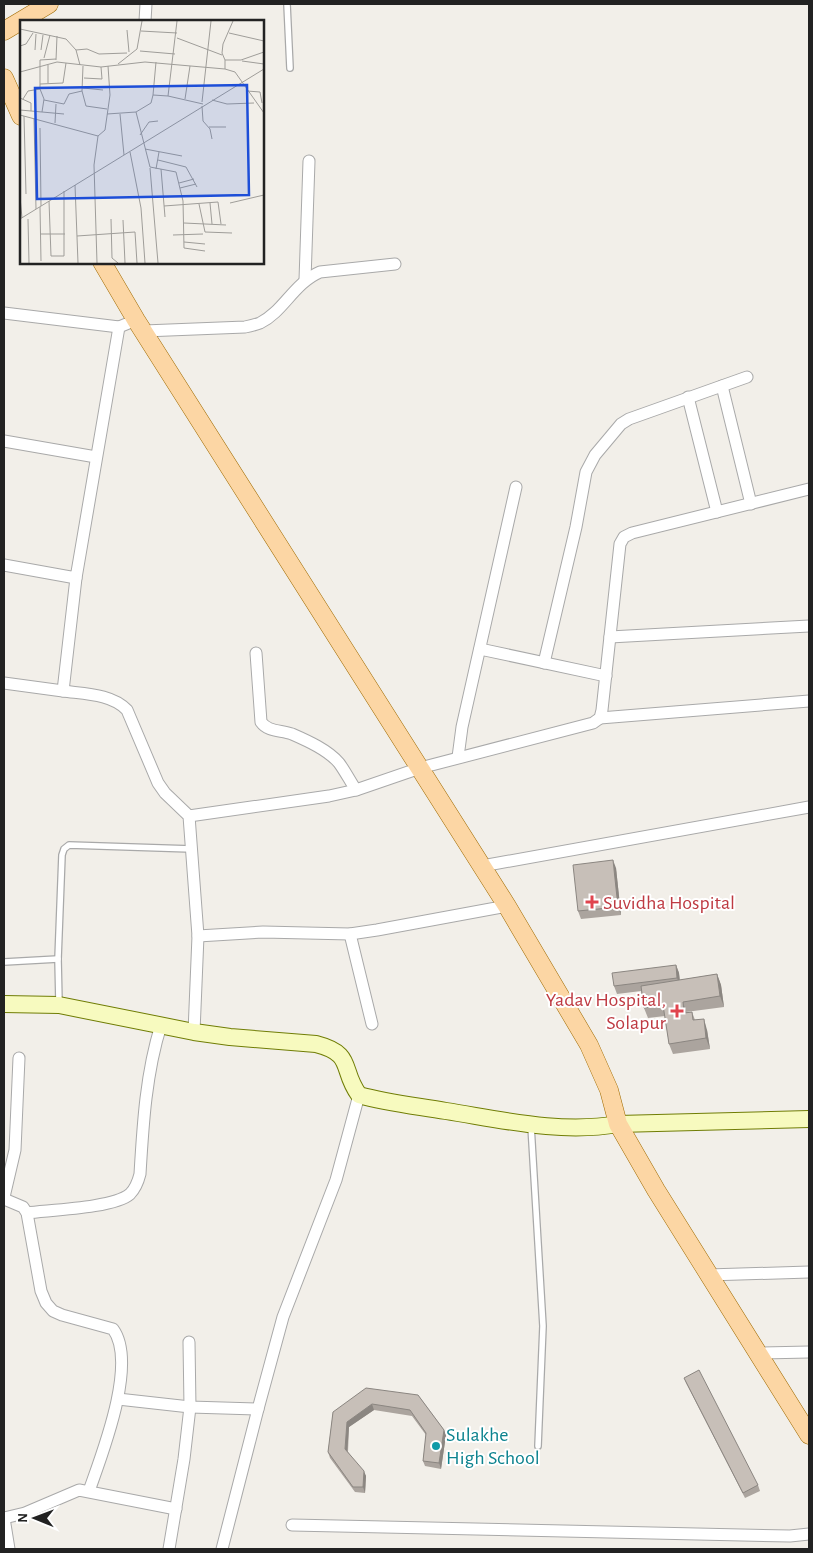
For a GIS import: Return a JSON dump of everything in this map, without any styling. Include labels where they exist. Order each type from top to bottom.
[{"type":"main road","points":[[22,20],[49,4]]},
{"type":"main road","points":[[4,31],[20,21]]},
{"type":"main road","points":[[4,78],[20,114]]},
{"type":"main road","points":[[103,264],[507,906],[589,1045],[609,1090],[618,1124],[708,1275],[809,1434]]},
{"type":"main road","points":[[4,1004],[59,1005],[162,1024],[194,1032],[330,1047],[345,1060],[353,1087],[359,1095],[531,1124],[596,1128],[618,1124],[809,1119]]},
{"type":"street","points":[[145,20],[146,4]]},
{"type":"street","points":[[305,280],[309,160]]},
{"type":"street","points":[[4,313],[119,328],[140,326],[245,327],[259,324],[269,317],[305,280],[320,272],[395,264]]},
{"type":"street","points":[[63,690],[76,578],[119,328]]},
{"type":"street","points":[[544,663],[589,463],[621,424],[629,419],[747,377]]},
{"type":"street","points":[[722,386],[750,504]]},
{"type":"street","points":[[688,397],[716,512]]},
{"type":"street","points":[[4,441],[96,457]]},
{"type":"street","points":[[458,757],[462,727],[516,487]]},
{"type":"street","points":[[600,718],[620,544],[624,538],[632,533],[809,489]]},
{"type":"street","points":[[4,565],[76,578]]},
{"type":"street","points":[[610,637],[809,626]]},
{"type":"street","points":[[480,649],[606,676]]},
{"type":"street","points":[[256,653],[261,722],[270,729],[291,734],[331,756],[339,763],[356,790]]},
{"type":"street","points":[[4,683],[63,690],[113,699],[121,703],[127,710],[158,783],[165,793],[189,816],[198,936],[194,1032]]},
{"type":"street","points":[[189,816],[329,796],[356,790],[420,768],[593,723],[600,718],[809,701]]},
{"type":"street","points":[[482,866],[809,807]]},
{"type":"street","points":[[198,936],[270,932],[350,934],[507,906]]},
{"type":"street","points":[[350,934],[372,1024]]},
{"type":"street","points":[[27,1213],[88,1206],[120,1200],[130,1194],[137,1186],[140,1174],[145,1100],[151,1060],[162,1024]]},
{"type":"street","points":[[19,1058],[15,1150],[4,1198],[23,1207],[27,1213],[41,1291],[46,1303],[53,1311],[62,1315],[113,1329],[118,1335],[122,1356],[118,1399],[105,1446],[89,1491]]},
{"type":"street","points":[[222,1549],[283,1317],[336,1180],[359,1095]]},
{"type":"street","points":[[708,1275],[809,1272]]},
{"type":"street","points":[[169,1549],[184,1459],[190,1407],[189,1342]]},
{"type":"street","points":[[758,1353],[809,1352]]},
{"type":"street","points":[[118,1399],[190,1407],[258,1409]]},
{"type":"street","points":[[9,1549],[4,1518],[25,1513],[79,1490],[176,1509]]},
{"type":"street","points":[[292,1525],[763,1535],[809,1534]]},
{"type":"lane","points":[[287,4],[290,68]]},
{"type":"lane","points":[[59,1005],[58,959],[62,855],[64,848],[68,845],[192,849]]},
{"type":"lane","points":[[4,962],[58,959]]},
{"type":"lane","points":[[531,1124],[543,1326],[538,1446]]},
{"type":"building","points":[[613,860],[618,907],[578,911],[573,865]]},
{"type":"building","points":[[676,965],[677,978],[614,986],[612,973]]},
{"type":"building","points":[[717,974],[720,996],[683,1002],[684,1013],[692,1012],[693,1020],[704,1019],[706,1038],[669,1044],[663,1005],[644,1008],[641,986]]},
{"type":"building","points":[[699,1370],[758,1485],[743,1493],[684,1378]]},
{"type":"building","name":"Sulakhe High School","points":[[366,1388],[418,1395],[444,1430],[439,1463],[423,1461],[426,1433],[410,1410],[372,1404],[347,1422],[345,1449],[364,1471],[363,1487],[353,1487],[328,1452],[333,1412]]},
{"type":"place","name":"Suvidha Hospital","points":[[592,902]]},
{"type":"place","name":"Yadav Hospital, Solapur","points":[[677,1011]]},
{"type":"place","name":"Sulakhe High School","points":[[436,1446]]}]
